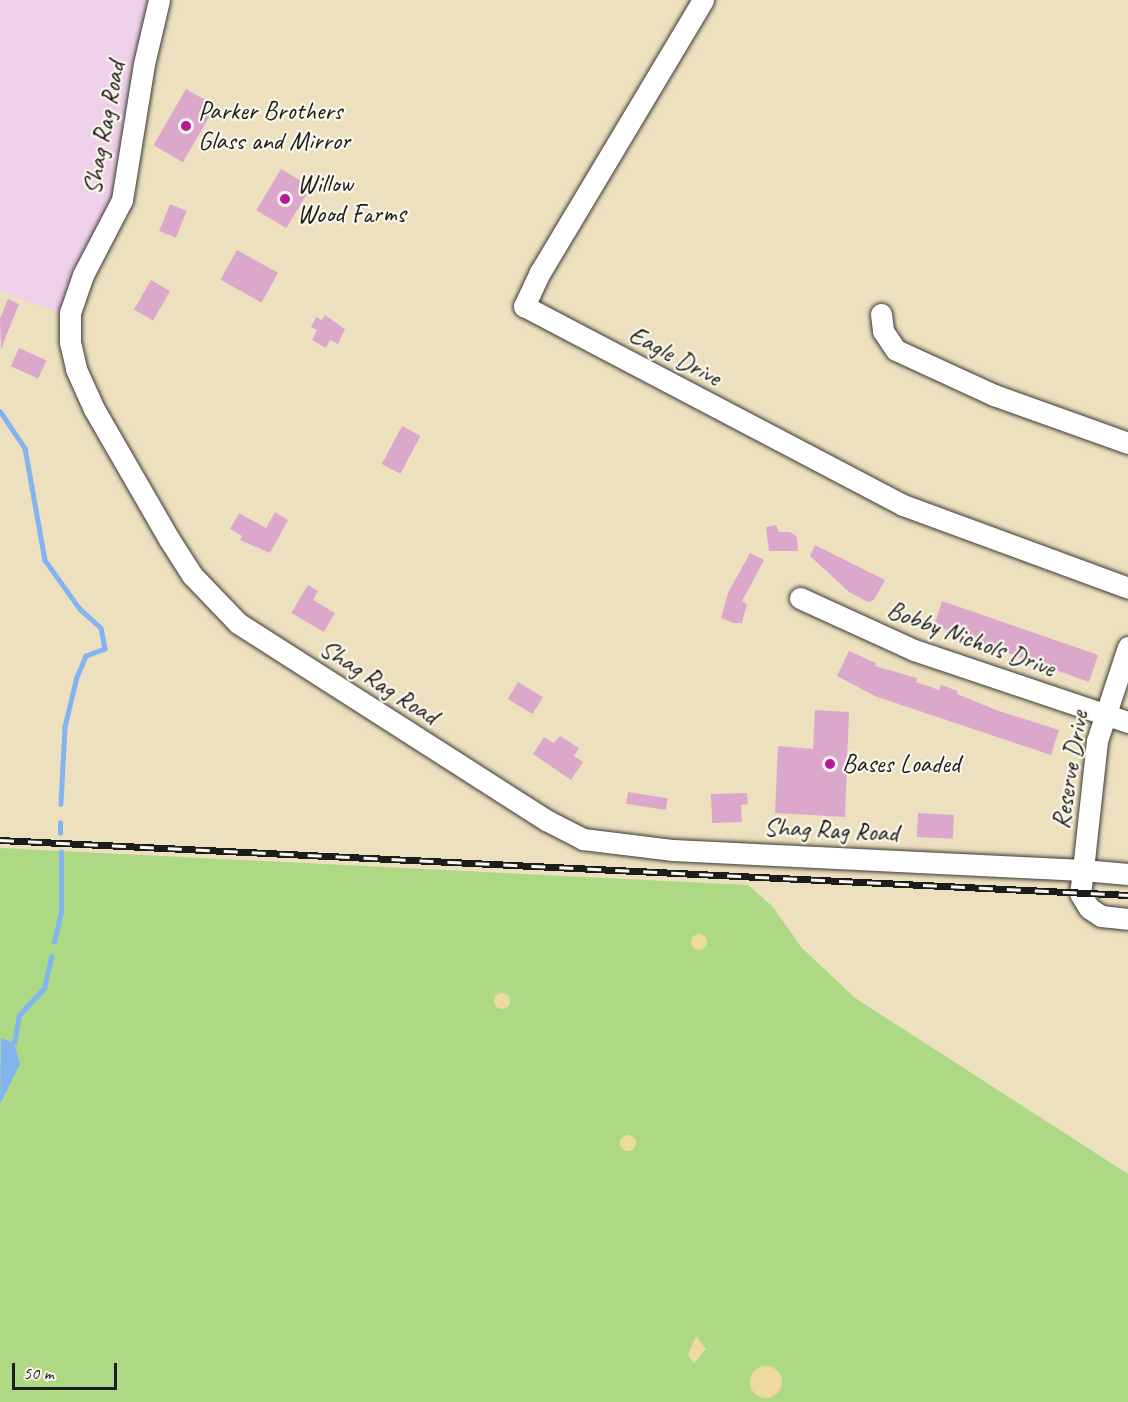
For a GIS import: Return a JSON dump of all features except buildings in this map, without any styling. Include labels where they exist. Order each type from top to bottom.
[{"type":"street","name":"Shag Rag Road","points":[[159,0],[144,64],[122,200],[82,275],[70,312],[70,342],[76,369],[94,409],[169,539],[192,575],[230,615],[546,820],[583,839],[674,850],[1128,873]]},
{"type":"street","name":"Eagle Drive","points":[[703,0],[540,272],[524,306],[903,505],[1128,588]]},
{"type":"street","points":[[881,314],[883,331],[896,350],[994,395],[1128,442]]},
{"type":"street","name":"Bobby Nichols Drive","points":[[800,598],[914,650],[1128,722]]},
{"type":"street","name":"Reserve Drive","points":[[1083,870],[1097,741],[1104,714],[1128,647]]},
{"type":"street","points":[[1083,870],[1080,893],[1089,908],[1101,916],[1128,919]]},
{"type":"shaded area","points":[[0,0],[150,0],[115,200],[62,313],[0,291]]},
{"type":"green space","points":[[0,848],[748,885],[772,906],[802,948],[855,998],[1128,1174],[1128,1402],[0,1402]]},
{"type":"sand","points":[[696,934],[702,934],[707,942],[705,948],[696,950],[691,945],[691,939]]},
{"type":"sand","points":[[499,993],[505,993],[510,1001],[508,1007],[499,1009],[494,1004],[494,998]]},
{"type":"sand","points":[[628,1135],[636,1143],[628,1151],[620,1143]]},
{"type":"sand","points":[[696,1336],[706,1349],[694,1363],[688,1355]]},
{"type":"sand","points":[[766,1366],[777,1371],[782,1382],[777,1393],[766,1398],[755,1393],[750,1382],[755,1371]]},
{"type":"water","points":[[1,1038],[14,1043],[20,1064],[0,1104]]},
{"type":"waterway","points":[[0,411],[25,448],[45,560],[80,609],[101,628],[105,649],[86,656],[77,677],[65,727],[61,804]]},
{"type":"waterway","points":[[60,823],[60,833]]},
{"type":"waterway","points":[[54,942],[61,912],[61,852]]},
{"type":"waterway","points":[[14,1043],[19,1015],[44,988],[51,957]]},
{"type":"railway","points":[[0,840],[1128,895]]},
{"type":"place","name":"Parker Brothers Glass and Mirror","points":[[186,126]]},
{"type":"place","name":"Willow Wood Farms","points":[[285,199]]},
{"type":"place","name":"Bases Loaded","points":[[830,764]]}]
